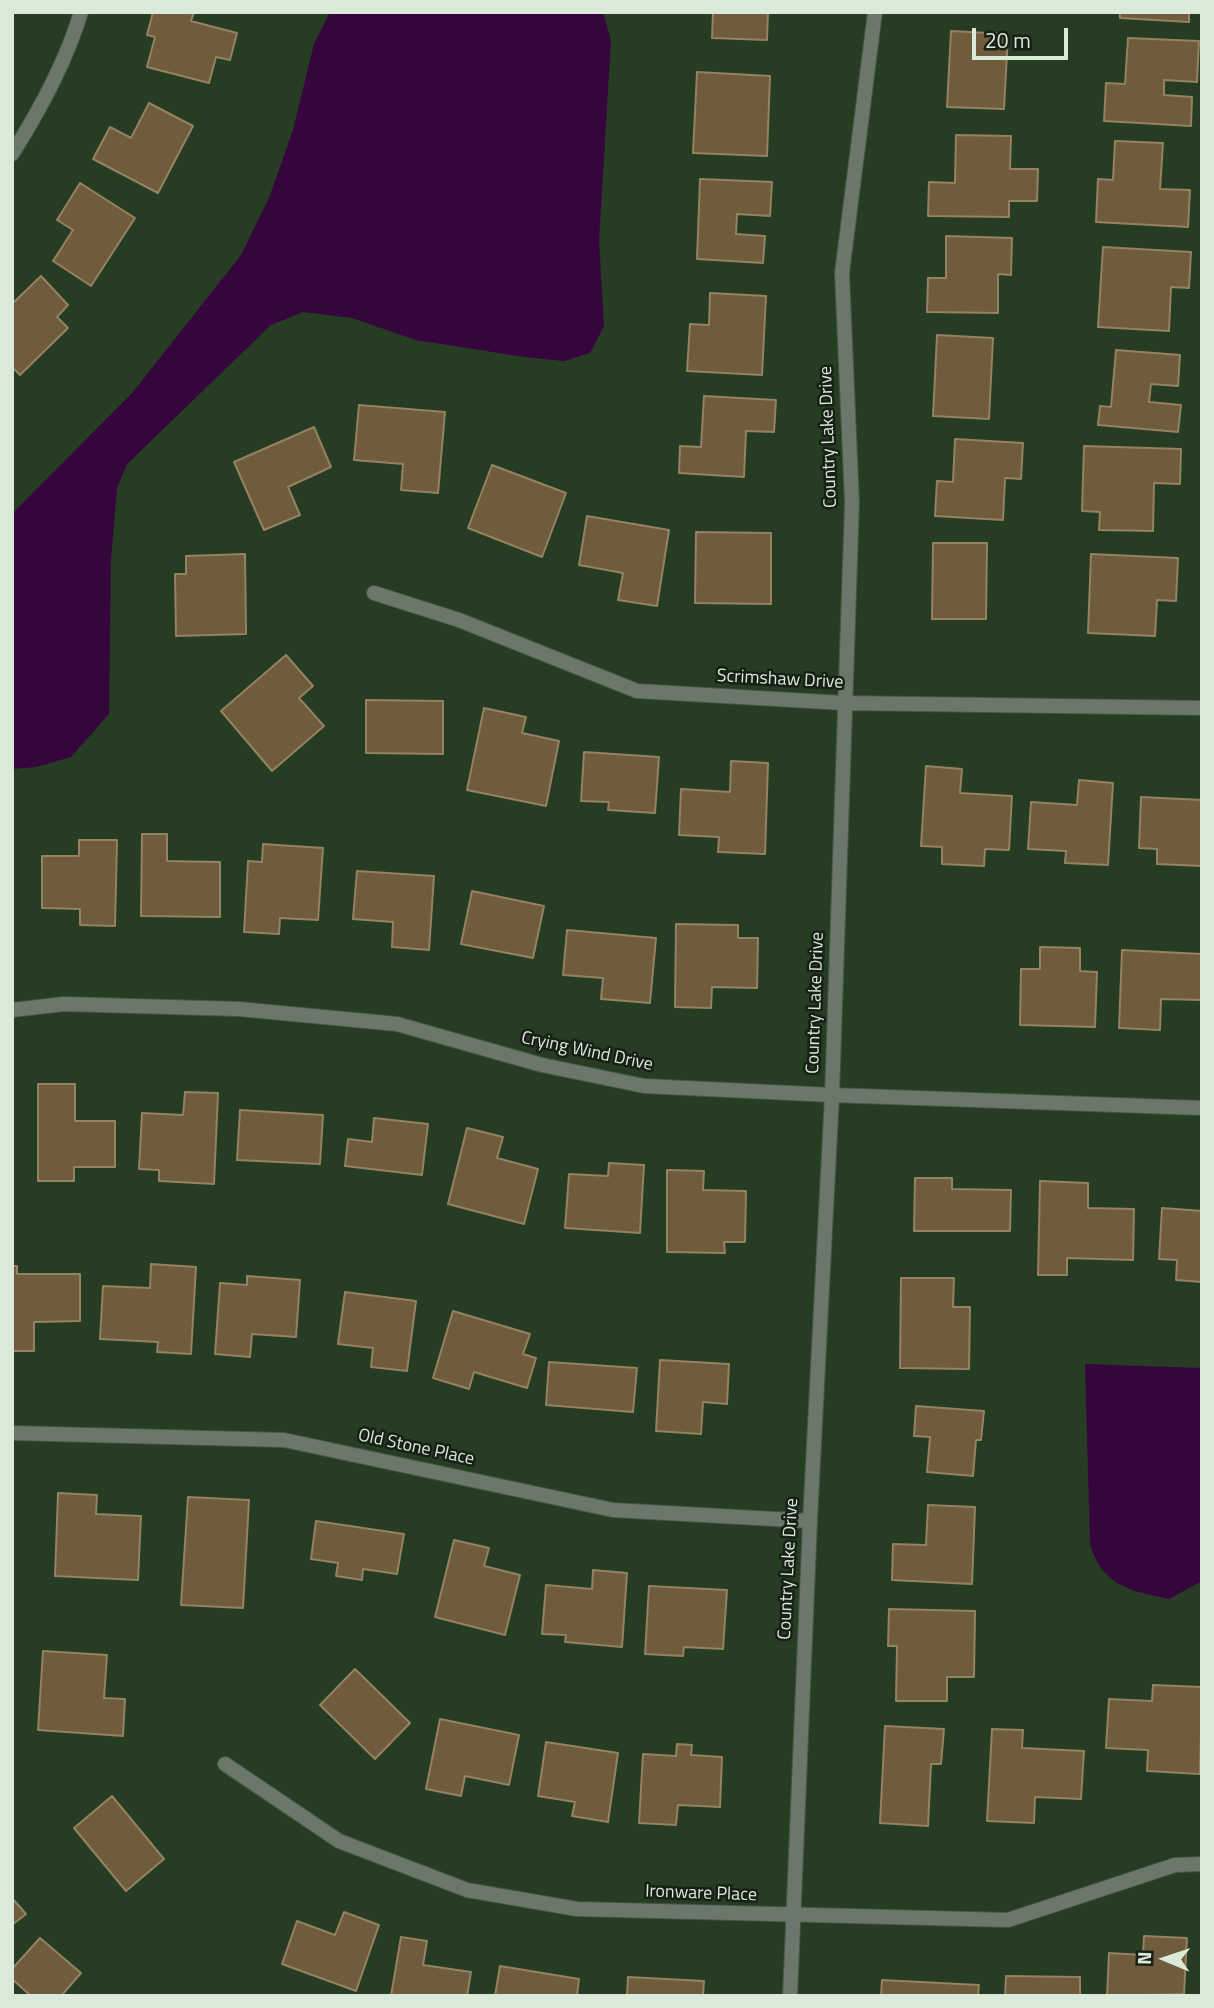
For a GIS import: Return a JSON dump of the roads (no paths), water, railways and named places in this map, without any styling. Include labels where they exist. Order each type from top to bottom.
[{"type":"street","points":[[12,154],[40,107],[74,36],[80,12]]},
{"type":"street","name":"Country Lake Drive","points":[[790,1996],[810,1521],[832,1095],[852,503],[842,273],[874,12]]},
{"type":"street","name":"Scrimshaw Drive","points":[[374,593],[459,620],[637,691],[844,703],[1202,708]]},
{"type":"street","name":"Crying Wind Drive","points":[[12,1010],[64,1004],[239,1009],[397,1024],[542,1065],[644,1086],[1202,1108]]},
{"type":"street","name":"Old Stone Place","points":[[12,1433],[284,1440],[612,1510],[810,1521]]},
{"type":"street","name":"Ironware Place","points":[[225,1764],[339,1841],[467,1890],[577,1909],[1008,1920],[1175,1865],[1202,1864]]}]
